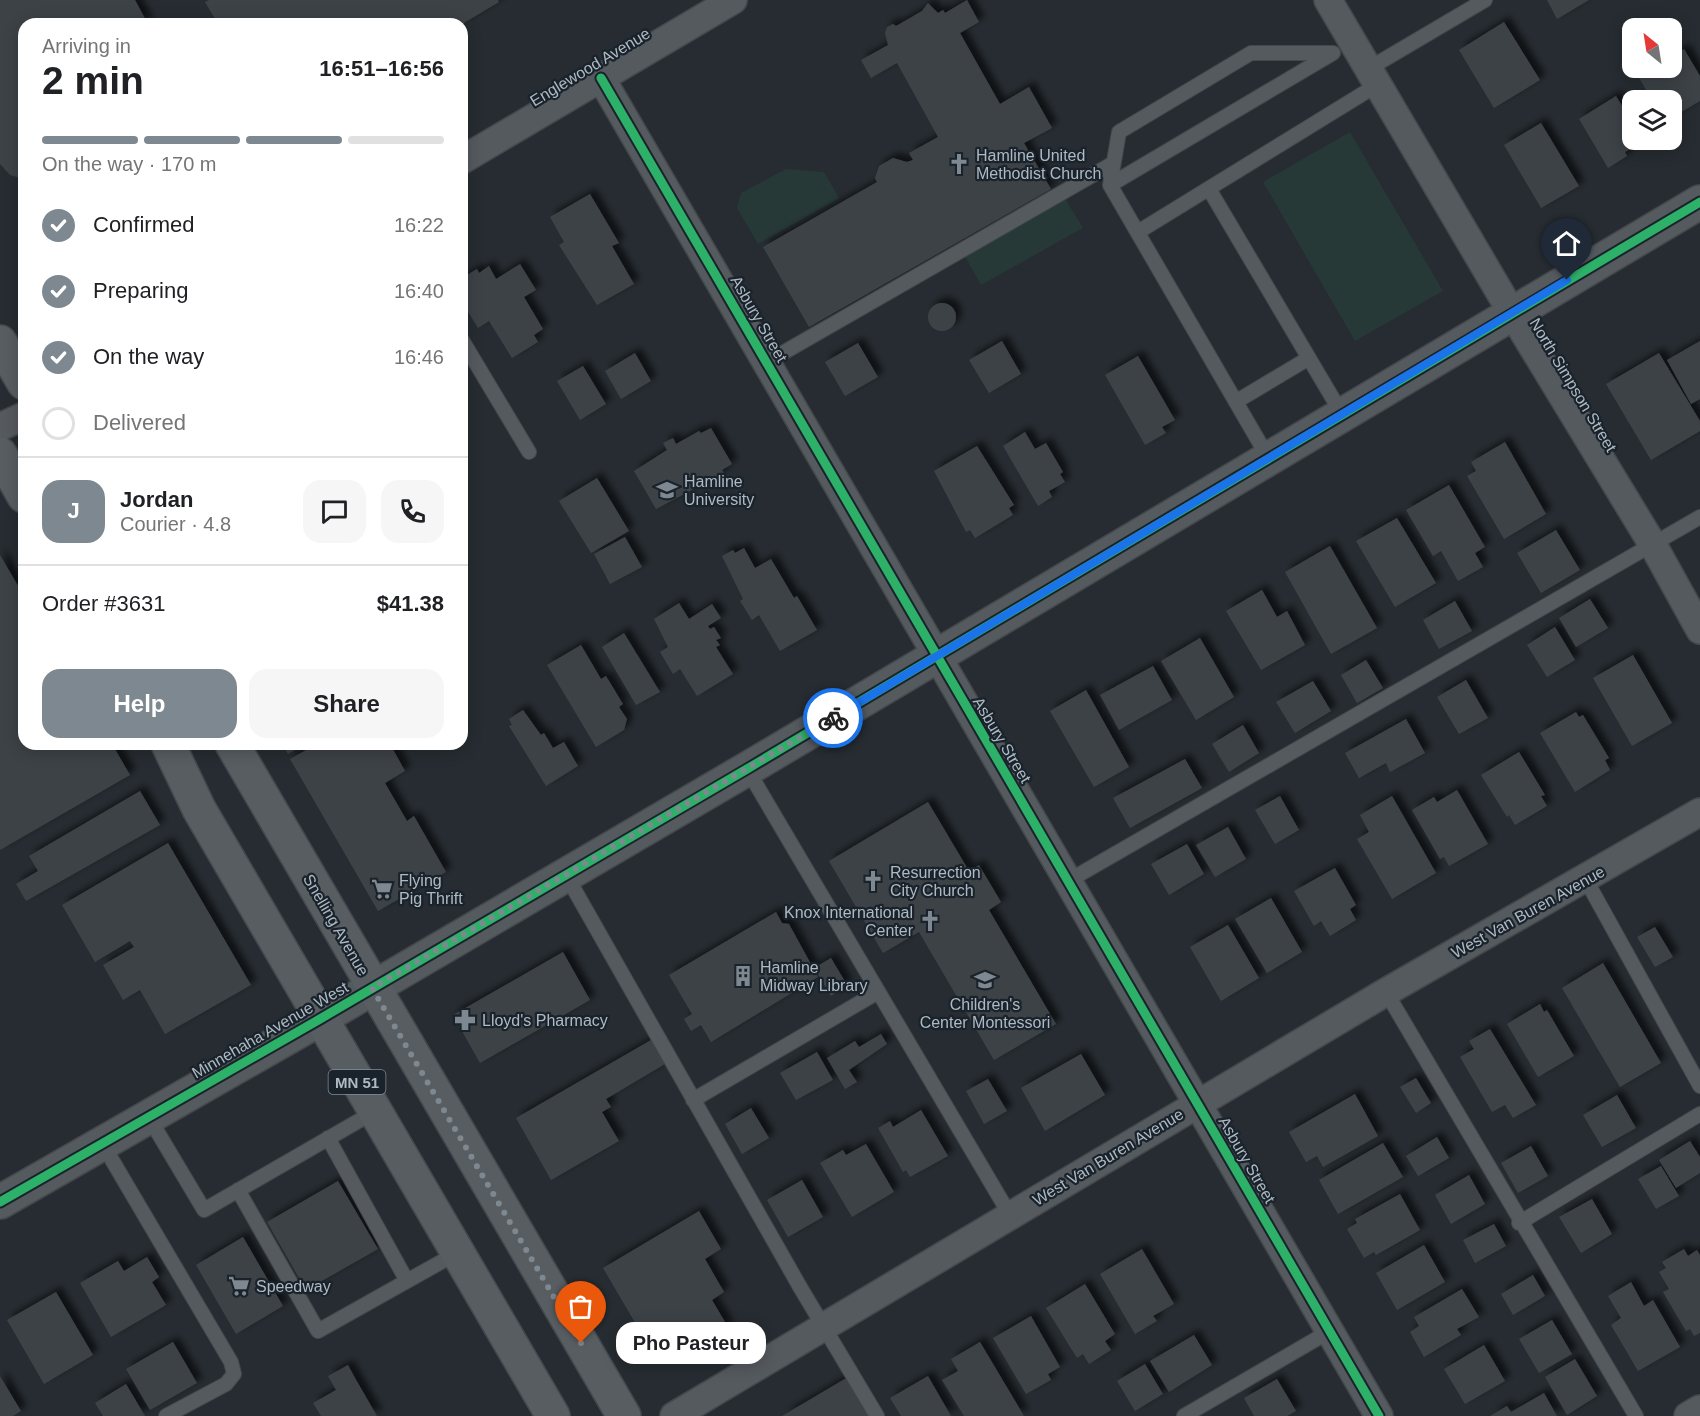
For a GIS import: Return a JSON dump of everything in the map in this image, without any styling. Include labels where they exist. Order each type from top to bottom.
[{"type":"main road","points":[[0,342],[18,373]]},
{"type":"main road","points":[[0,454],[18,486]]},
{"type":"main road","name":"MN 51","points":[[171,750],[199,809],[553,1416]]},
{"type":"main road","name":"Snelling Avenue","points":[[235,750],[372,988],[624,1416]]},
{"type":"street","name":"Englewood Avenue","points":[[468,156],[733,0]]},
{"type":"street","name":"North Simpson Street","points":[[1328,0],[1343,48],[1373,77],[1512,313],[1653,545],[1700,630]]},
{"type":"street","name":"Asbury Street","points":[[601,78],[1379,1416]]},
{"type":"street","name":"Minnehaha Avenue West","points":[[0,1202],[320,1019],[747,769],[1700,202]]},
{"type":"street","points":[[0,427],[18,419]]},
{"type":"street","name":"West Van Buren Avenue","points":[[674,1416],[1386,992],[1586,880],[1700,812]]},
{"type":"street","points":[[1688,1416],[1700,1409]]},
{"type":"lane","points":[[1138,232],[1209,189],[1485,0]]},
{"type":"lane","points":[[1269,459],[1110,185],[1112,164],[1119,132],[1251,53],[1343,48]]},
{"type":"lane","points":[[1110,185],[1343,48]]},
{"type":"lane","points":[[767,362],[1112,164]]},
{"type":"lane","points":[[1209,189],[1342,414]]},
{"type":"lane","points":[[468,350],[529,452]]},
{"type":"lane","points":[[1236,401],[1309,358]]},
{"type":"lane","points":[[1068,881],[1700,517]]},
{"type":"lane","points":[[747,769],[1010,1215]]},
{"type":"lane","points":[[566,875],[693,1100],[877,1416]]},
{"type":"lane","points":[[1586,880],[1700,1086]]},
{"type":"lane","points":[[693,1100],[878,992]]},
{"type":"lane","points":[[1386,992],[1636,1416]]},
{"type":"lane","points":[[148,1116],[204,1210],[374,1112]]},
{"type":"lane","points":[[1520,1222],[1700,1114]]},
{"type":"lane","points":[[328,1138],[407,1281]]},
{"type":"lane","points":[[102,1143],[231,1362],[234,1374],[226,1384],[170,1415]]},
{"type":"lane","points":[[238,1190],[318,1330],[457,1253]]},
{"type":"lane","points":[[1184,1416],[1329,1331]]},
{"type":"green space","points":[[1350,132],[1443,291],[1355,341],[1263,182]]},
{"type":"green space","points":[[786,169],[824,172],[839,198],[758,244],[737,208],[741,193]]},
{"type":"green space","points":[[1064,197],[1083,228],[981,285],[963,253]]},
{"type":"building","points":[[0,0],[135,0],[145,18],[18,18],[18,177],[10,175],[0,164]]},
{"type":"building","points":[[209,0],[498,0],[499,2],[468,20],[468,18],[214,18],[205,2]]},
{"type":"building","name":"Hamline United Methodist Church","points":[[967,0],[979,22],[960,33],[1000,104],[1029,87],[1052,128],[1024,143],[1051,189],[809,327],[763,247],[877,182],[875,178],[879,166],[893,158],[907,162],[913,160],[909,153],[938,137],[897,63],[871,78],[861,60],[888,45],[885,33],[887,27],[893,24],[896,26],[922,11],[928,3],[938,13],[943,10],[945,13]]},
{"type":"building","points":[[1547,0],[1589,0],[1557,19]]},
{"type":"building","points":[[1504,22],[1540,80],[1494,108],[1459,50]]},
{"type":"building","points":[[1684,49],[1700,76],[1700,101],[1682,112],[1682,90],[1646,90],[1639,78],[1682,78],[1682,50]]},
{"type":"building","points":[[1616,96],[1622,106],[1622,150],[1628,150],[1625,152],[1627,156],[1608,168],[1579,119]]},
{"type":"building","points":[[1541,123],[1579,186],[1541,208],[1504,145]]},
{"type":"building","points":[[590,194],[619,243],[612,246],[634,284],[597,305],[559,245],[564,242],[550,217]]},
{"type":"building","points":[[520,264],[536,290],[524,297],[543,329],[534,335],[538,342],[512,358],[489,321],[478,328],[468,312],[468,274],[477,269],[479,273],[489,266],[496,279]]},
{"type":"building","points":[[942,303],[952,307],[956,317],[952,327],[942,331],[932,327],[928,317],[932,307]]},
{"type":"building","points":[[1002,341],[1021,374],[989,393],[969,360]]},
{"type":"building","points":[[1700,341],[1700,399],[1691,404],[1667,360]]},
{"type":"building","points":[[858,343],[878,377],[845,396],[825,362]]},
{"type":"building","points":[[635,353],[651,381],[621,399],[605,371]]},
{"type":"building","points":[[1659,353],[1700,421],[1700,431],[1651,460],[1606,384]]},
{"type":"building","points":[[1138,356],[1175,420],[1162,427],[1166,433],[1145,445],[1105,375]]},
{"type":"building","points":[[583,366],[606,404],[580,420],[557,381]]},
{"type":"building","points":[[711,428],[732,464],[722,470],[724,473],[656,509],[634,471],[667,450],[663,443],[673,438],[676,444],[699,431],[701,433]]},
{"type":"building","points":[[1025,432],[1035,449],[1046,443],[1063,472],[1060,474],[1065,482],[1049,491],[1052,497],[1038,506],[1003,446]]},
{"type":"building","points":[[1505,442],[1546,514],[1504,539],[1467,476],[1476,471],[1471,462]]},
{"type":"building","points":[[977,446],[1014,505],[1009,508],[1013,515],[975,538],[970,530],[966,532],[934,471]]},
{"type":"building","points":[[597,478],[629,531],[591,553],[559,501]]},
{"type":"building","points":[[1449,485],[1485,547],[1475,553],[1483,567],[1458,581],[1441,551],[1433,556],[1406,510]]},
{"type":"building","points":[[1397,518],[1436,583],[1395,607],[1356,541]]},
{"type":"building","points":[[1556,530],[1580,570],[1541,593],[1517,553]]},
{"type":"building","points":[[625,537],[642,567],[610,584],[594,554]]},
{"type":"building","points":[[1330,546],[1377,628],[1331,654],[1285,572]]},
{"type":"building","points":[[744,548],[755,568],[771,559],[794,598],[797,596],[817,630],[780,651],[759,615],[752,620],[740,601],[743,599],[722,556],[733,550],[735,553]]},
{"type":"building","points":[[0,555],[18,586],[18,750],[115,750],[130,775],[0,850]]},
{"type":"building","points":[[1262,590],[1277,617],[1287,611],[1305,645],[1261,670],[1226,611]]},
{"type":"building","points":[[1590,599],[1608,628],[1576,647],[1559,618]]},
{"type":"building","points":[[1455,601],[1472,631],[1439,649],[1423,620]]},
{"type":"building","points":[[679,603],[689,619],[712,604],[721,618],[708,626],[710,629],[714,627],[721,638],[716,640],[720,645],[716,647],[733,674],[697,696],[680,669],[673,674],[660,652],[668,647],[654,619]]},
{"type":"building","points":[[1555,627],[1575,660],[1547,677],[1527,645]]},
{"type":"building","points":[[624,633],[660,692],[636,705],[602,647]]},
{"type":"building","points":[[1200,638],[1234,697],[1196,720],[1161,661]]},
{"type":"building","points":[[581,645],[601,679],[606,676],[623,704],[619,707],[627,719],[624,730],[596,747],[547,665]]},
{"type":"building","points":[[1633,655],[1672,723],[1632,746],[1593,678]]},
{"type":"building","points":[[1366,660],[1383,688],[1357,703],[1341,675]]},
{"type":"building","points":[[1153,666],[1172,700],[1119,730],[1100,695]]},
{"type":"building","points":[[1466,680],[1488,718],[1459,734],[1437,697]]},
{"type":"building","points":[[1313,681],[1331,711],[1295,733],[1276,702]]},
{"type":"building","points":[[1086,690],[1129,767],[1094,787],[1050,711]]},
{"type":"building","points":[[523,710],[541,735],[544,733],[553,748],[564,742],[578,766],[546,786],[509,726],[512,725],[509,719]]},
{"type":"building","points":[[1576,712],[1579,717],[1583,715],[1609,758],[1605,760],[1610,770],[1575,792],[1540,733]]},
{"type":"building","points":[[1406,719],[1425,753],[1390,772],[1386,763],[1359,778],[1345,753]]},
{"type":"building","points":[[1243,725],[1259,753],[1229,772],[1212,744]]},
{"type":"building","points":[[306,750],[393,750],[405,771],[385,783],[407,821],[414,816],[446,872],[378,911],[290,759]]},
{"type":"building","points":[[1519,752],[1545,795],[1541,796],[1547,806],[1515,825],[1509,815],[1507,817],[1481,775]]},
{"type":"building","points":[[1185,759],[1202,788],[1130,828],[1113,798]]},
{"type":"building","points":[[1457,790],[1488,844],[1449,866],[1444,857],[1440,859],[1412,810],[1434,797],[1437,802]]},
{"type":"building","points":[[140,791],[160,825],[26,901],[16,884],[38,871],[29,856]]},
{"type":"building","points":[[1280,796],[1299,830],[1275,844],[1255,810]]},
{"type":"building","points":[[1392,796],[1436,873],[1392,899],[1357,839],[1369,832],[1360,815]]},
{"type":"building","name":"Knox International Center","points":[[928,802],[969,871],[979,865],[1001,902],[989,910],[1056,1024],[994,1060],[919,932],[883,953],[829,861]]},
{"type":"building","points":[[1228,827],[1246,859],[1215,877],[1196,845]]},
{"type":"building","points":[[168,843],[251,985],[165,1034],[140,990],[123,1000],[103,965],[134,947],[130,941],[95,962],[62,905]]},
{"type":"building","points":[[1187,844],[1204,874],[1169,895],[1151,864]]},
{"type":"building","points":[[1335,868],[1356,905],[1350,909],[1356,920],[1330,936],[1321,921],[1314,926],[1294,891]]},
{"type":"building","points":[[1271,898],[1302,952],[1267,973],[1235,919]]},
{"type":"building","name":"Hamline Midway Library","points":[[776,912],[782,923],[789,924],[818,977],[711,1042],[701,1025],[691,1031],[684,1019],[692,1014],[669,975]]},
{"type":"building","points":[[1228,925],[1259,978],[1221,1001],[1190,947]]},
{"type":"building","points":[[1655,927],[1673,957],[1655,967],[1637,937]]},
{"type":"building","points":[[563,952],[590,1000],[480,1063],[453,1015]]},
{"type":"building","points":[[831,958],[847,985],[831,996],[814,968]]},
{"type":"building","points":[[1603,963],[1661,1063],[1620,1087],[1562,988]]},
{"type":"building","points":[[1540,1004],[1544,1012],[1547,1010],[1574,1056],[1538,1077],[1507,1024]]},
{"type":"building","points":[[1490,1029],[1536,1105],[1513,1118],[1505,1105],[1492,1112],[1460,1057],[1474,1049],[1469,1041]]},
{"type":"building","points":[[881,1034],[887,1044],[849,1070],[857,1082],[845,1089],[827,1058],[855,1041],[859,1047]]},
{"type":"building","points":[[651,1040],[665,1064],[606,1099],[611,1107],[602,1112],[619,1141],[551,1180],[516,1118]]},
{"type":"building","points":[[817,1052],[833,1080],[796,1100],[780,1073]]},
{"type":"building","points":[[1081,1054],[1105,1095],[1045,1131],[1021,1088]]},
{"type":"building","points":[[1416,1078],[1431,1103],[1416,1113],[1400,1087]]},
{"type":"building","points":[[988,1079],[1007,1111],[984,1124],[966,1091]]},
{"type":"building","points":[[1355,1094],[1378,1136],[1323,1167],[1317,1156],[1306,1162],[1289,1132]]},
{"type":"building","points":[[1617,1095],[1636,1128],[1602,1147],[1583,1115]]},
{"type":"building","points":[[751,1108],[769,1138],[742,1154],[725,1124]]},
{"type":"building","points":[[921,1110],[948,1156],[910,1177],[906,1170],[903,1172],[878,1128],[890,1121],[893,1127]]},
{"type":"building","points":[[1437,1137],[1449,1158],[1418,1176],[1406,1156]]},
{"type":"building","points":[[1690,1141],[1700,1157],[1700,1173],[1676,1188],[1659,1160]]},
{"type":"building","points":[[1383,1143],[1403,1177],[1338,1214],[1319,1180]]},
{"type":"building","points":[[866,1144],[894,1192],[852,1217],[820,1163],[843,1150],[846,1155]]},
{"type":"building","points":[[1531,1146],[1548,1176],[1518,1193],[1501,1163]]},
{"type":"building","points":[[1661,1166],[1679,1196],[1656,1209],[1638,1179]]},
{"type":"building","points":[[1469,1175],[1485,1204],[1451,1224],[1435,1195]]},
{"type":"building","points":[[802,1180],[823,1217],[788,1237],[767,1200]]},
{"type":"building","name":"Speedway","points":[[338,1181],[378,1249],[306,1290],[267,1222]]},
{"type":"building","points":[[1400,1194],[1420,1230],[1376,1255],[1374,1252],[1364,1258],[1347,1229],[1357,1223],[1355,1219]]},
{"type":"building","points":[[1592,1199],[1612,1234],[1581,1253],[1559,1217]]},
{"type":"building","points":[[699,1211],[721,1249],[705,1259],[724,1292],[712,1300],[728,1327],[669,1363],[657,1360],[603,1268]]},
{"type":"building","points":[[1494,1224],[1506,1246],[1475,1263],[1463,1240]]},
{"type":"building","name":"Speedway","points":[[243,1237],[283,1306],[236,1334],[196,1265]]},
{"type":"building","points":[[1424,1245],[1445,1282],[1397,1310],[1376,1273]]},
{"type":"building","points":[[1142,1249],[1174,1304],[1153,1316],[1157,1321],[1135,1334],[1100,1274]]},
{"type":"building","points":[[1684,1249],[1688,1256],[1697,1250],[1700,1255],[1700,1333],[1694,1336],[1690,1329],[1686,1331],[1663,1292],[1669,1289],[1659,1272],[1666,1268],[1662,1262]]},
{"type":"building","points":[[147,1257],[159,1277],[152,1282],[166,1305],[111,1337],[80,1283],[118,1261],[124,1271]]},
{"type":"building","points":[[1533,1275],[1545,1296],[1513,1315],[1501,1294]]},
{"type":"building","points":[[1631,1282],[1644,1306],[1653,1300],[1680,1347],[1638,1371],[1611,1325],[1621,1318],[1608,1296]]},
{"type":"building","points":[[1085,1284],[1115,1334],[1105,1341],[1111,1350],[1089,1364],[1083,1354],[1077,1358],[1046,1308]]},
{"type":"building","points":[[1462,1289],[1479,1317],[1457,1329],[1461,1335],[1424,1357],[1410,1332],[1419,1326],[1414,1317]]},
{"type":"building","points":[[56,1292],[93,1355],[44,1384],[7,1320]]},
{"type":"building","points":[[1031,1316],[1060,1367],[1048,1374],[1051,1380],[1026,1394],[993,1338]]},
{"type":"building","points":[[1552,1320],[1572,1354],[1539,1373],[1519,1339]]},
{"type":"building","points":[[1194,1335],[1212,1365],[1169,1392],[1150,1361]]},
{"type":"building","points":[[173,1342],[197,1383],[150,1410],[126,1369]]},
{"type":"building","points":[[980,1342],[1024,1416],[964,1416],[942,1380],[958,1371],[951,1359]]},
{"type":"building","points":[[1484,1345],[1505,1381],[1465,1404],[1444,1369]]},
{"type":"building","points":[[1575,1359],[1597,1396],[1567,1415],[1545,1377]]},
{"type":"building","points":[[1145,1364],[1163,1394],[1135,1411],[1117,1381]]},
{"type":"building","points":[[348,1365],[377,1416],[321,1416],[313,1403],[336,1390],[328,1376]]},
{"type":"building","points":[[0,1376],[21,1411],[13,1416],[0,1416]]},
{"type":"building","points":[[928,1376],[951,1416],[901,1416],[890,1398]]},
{"type":"building","points":[[848,1377],[871,1416],[782,1416]]},
{"type":"building","points":[[1277,1379],[1296,1411],[1287,1416],[1254,1416],[1244,1398]]},
{"type":"building","points":[[126,1384],[145,1416],[103,1416],[95,1403]]},
{"type":"building","points":[[1544,1393],[1557,1416],[1490,1416],[1507,1406],[1511,1412]]},
{"type":"cycle path","points":[[601,78],[1379,1416]]},
{"type":"cycle path","points":[[0,1202],[320,1019],[747,769],[1700,202]]},
{"type":"way so far","points":[[581,1343],[372,988],[833,718]]},
{"type":"place","name":"Hamline United Methodist Church","points":[[959,164]]},
{"type":"place","name":"Hamline University","points":[[667,490]]},
{"type":"place","name":"Resurrection City Church","points":[[873,881]]},
{"type":"place","name":"Flying Pig Thrift","points":[[382,889]]},
{"type":"place","name":"Knox International Center","points":[[930,921]]},
{"type":"place","name":"Hamline Midway Library","points":[[743,976]]},
{"type":"place","name":"Children's Center Montessori","points":[[985,980]]},
{"type":"place","name":"Lloyd's Pharmacy","points":[[465,1020]]},
{"type":"place","name":"Speedway","points":[[239,1286]]},
{"type":"place","name":"Pho Pasteur","points":[[581,1343]]},
{"type":"route","points":[[833,718],[1567,280]]}]
